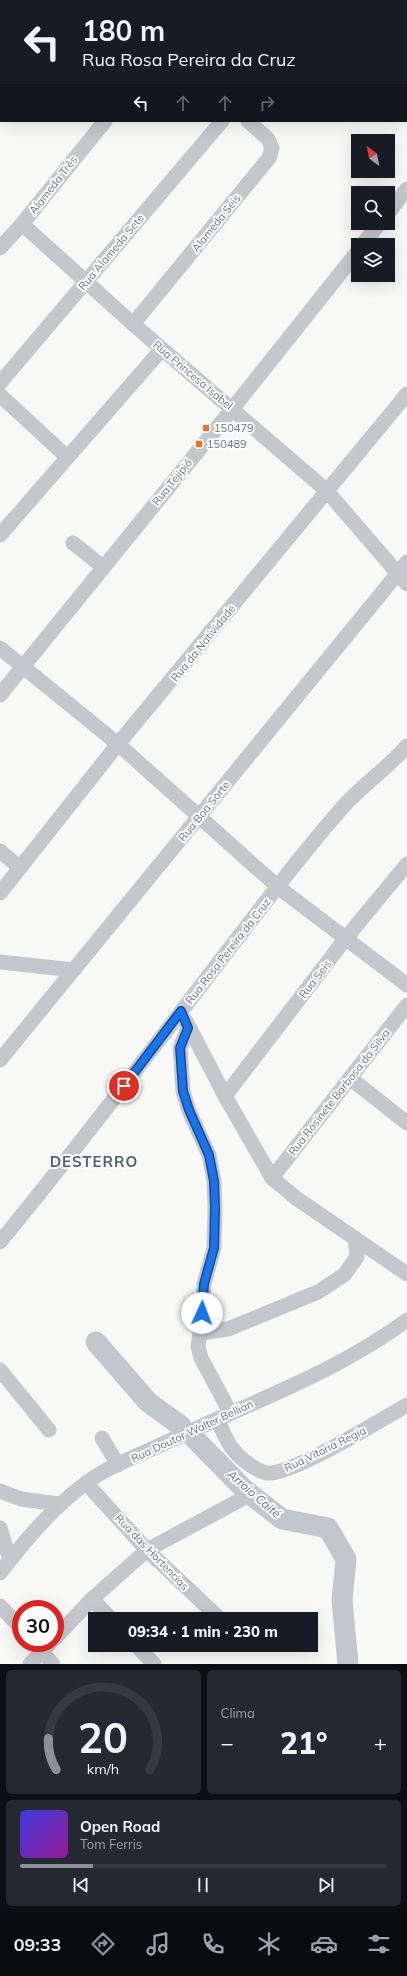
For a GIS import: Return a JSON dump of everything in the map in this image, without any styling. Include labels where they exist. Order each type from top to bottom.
[{"type":"street","name":"Alameda Três","points":[[0,248],[22,224],[104,122]]},
{"type":"street","name":"Rua Alameda Sete","points":[[0,383],[221,122]]},
{"type":"street","name":"Alameda Seis","points":[[133,324],[269,158],[272,148],[268,139],[249,122]]},
{"type":"street","points":[[395,204],[407,189]]},
{"type":"street","name":"Rua Princesa Isabel","points":[[22,224],[133,324],[233,408],[326,490],[402,579]]},
{"type":"street","points":[[368,238],[374,230]]},
{"type":"street","name":"Rua Tejipió","points":[[0,695],[351,260]]},
{"type":"street","points":[[0,535],[162,349]]},
{"type":"street","name":"Rua da Natividade","points":[[0,893],[118,744],[326,490],[407,394]]},
{"type":"street","points":[[0,396],[67,457]]},
{"type":"street","points":[[73,543],[103,567]]},
{"type":"street","name":"Rua Boa Sorte","points":[[0,1060],[199,816],[402,579],[407,562]]},
{"type":"street","points":[[0,648],[118,744],[278,887],[407,985]]},
{"type":"street","name":"Rua Rosa Pereira da Cruz","points":[[0,1242],[47,1185],[181,1011],[342,807],[381,773],[407,746]]},
{"type":"street","points":[[0,851],[20,868]]},
{"type":"street","name":"Rua Seis","points":[[225,1096],[346,938],[407,864]]},
{"type":"street","points":[[0,962],[74,970]]},
{"type":"street","name":"Rua Rosinete Barbosa da Silva","points":[[272,1178],[407,1005]]},
{"type":"street","points":[[181,1011],[188,1028],[225,1096],[272,1178],[292,1195],[407,1274]]},
{"type":"street","points":[[188,1028],[180,1048],[183,1091],[189,1110],[209,1155],[214,1181],[215,1208],[214,1248],[204,1284],[198,1346],[201,1358],[230,1412]]},
{"type":"street","points":[[350,1078],[407,1123]]},
{"type":"street","points":[[200,1333],[228,1329],[318,1292],[344,1275],[357,1257],[355,1238]]},
{"type":"street","name":"Rua Doutor Walter Bellian","points":[[5,1564],[59,1504],[86,1483],[118,1465],[217,1418],[309,1378],[371,1344],[407,1320]]},
{"type":"street","points":[[0,1370],[49,1430]]},
{"type":"street","name":"Rua Vitoria Regia","points":[[217,1418],[227,1442],[235,1453],[258,1470],[273,1472],[301,1463],[356,1435],[407,1404]]},
{"type":"street","points":[[102,1438],[118,1465]]},
{"type":"street","name":"Rua das Hortencias","points":[[86,1483],[147,1550],[213,1612]]},
{"type":"street","points":[[0,1492],[21,1499],[59,1504]]},
{"type":"street","points":[[64,1629],[92,1599],[147,1550],[240,1500]]},
{"type":"street","points":[[0,1528],[5,1564]]},
{"type":"street","points":[[92,1599],[104,1612]]},
{"type":"street","points":[[0,1606],[12,1619]]},
{"type":"street","points":[[30,1664],[38,1652]]},
{"type":"street","points":[[46,1652],[53,1664]]},
{"type":"street","points":[[143,1652],[154,1664]]},
{"type":"waterway","name":"Arroio Caité","points":[[96,1342],[148,1402],[181,1426]]},
{"type":"waterway","name":"Arroio Caité","points":[[194,1438],[245,1490],[282,1519],[328,1528],[346,1559],[342,1600],[348,1664]]},
{"type":"place","name":"150479","points":[[206,428]]},
{"type":"place","name":"150489","points":[[199,444]]},
{"type":"district","name":"DESTERRO","points":[[94,1162]]},
{"type":"route","points":[[124,1086],[181,1011],[188,1028],[180,1048],[183,1091],[189,1110],[209,1155],[214,1181],[214,1248],[204,1284],[202,1313]]}]
